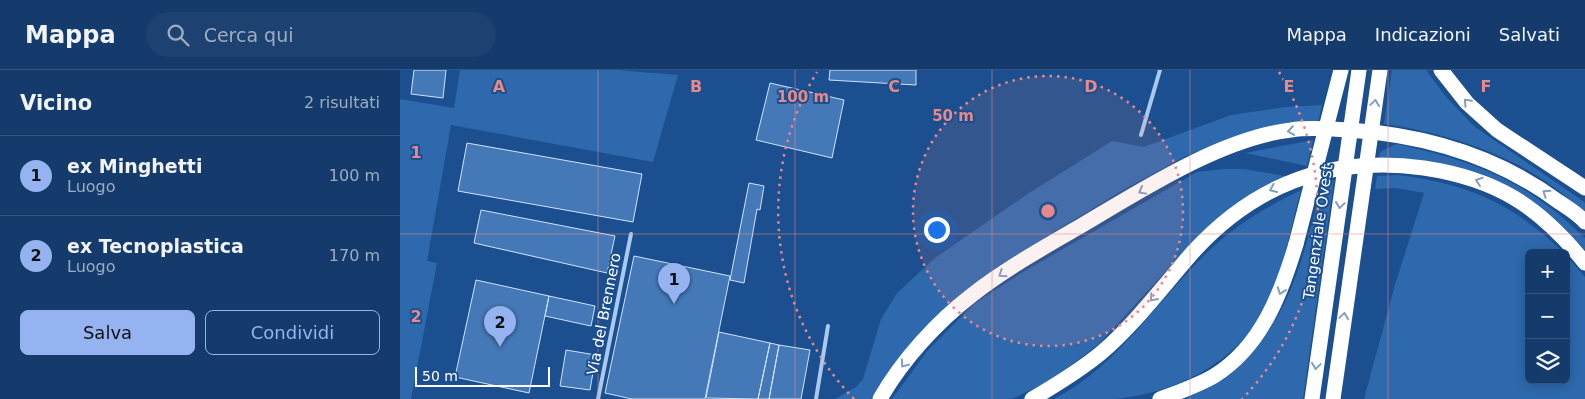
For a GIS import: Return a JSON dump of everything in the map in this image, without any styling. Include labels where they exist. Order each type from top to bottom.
[{"type":"highway","points":[[1160,399],[1215,375],[1235,358],[1260,331],[1278,300],[1296,244],[1341,70]]},
{"type":"highway","name":"Tangenziale Ovest","points":[[1312,399],[1359,70]]},
{"type":"highway","points":[[1332,399],[1380,70]]},
{"type":"highway","points":[[1441,70],[1467,103],[1497,130],[1585,188]]},
{"type":"highway","points":[[880,399],[908,359],[932,332],[971,295],[1027,258],[1188,165],[1237,144],[1290,130],[1326,129],[1391,133],[1447,146],[1484,159],[1518,175],[1551,196],[1585,222]]},
{"type":"highway","points":[[1348,168],[1391,133]]},
{"type":"highway","points":[[1032,399],[1070,377],[1102,352],[1194,251],[1242,207],[1267,191],[1317,172],[1395,165],[1452,173],[1482,182],[1503,191],[1539,214],[1585,263]]},
{"type":"lane","points":[[1141,135],[1160,70]]},
{"type":"lane","name":"Via del Brennero","points":[[598,399],[632,234]]},
{"type":"lane","points":[[816,399],[828,326]]},
{"type":"shaded area","points":[[460,70],[616,70],[678,75],[653,162],[451,125],[427,261],[437,263],[411,399],[400,399],[400,99],[454,108]]},
{"type":"shaded area","points":[[1392,70],[1426,70],[1446,97],[1475,127],[1583,201],[1585,203],[1585,214],[1565,195],[1542,179],[1492,153],[1438,135],[1384,124]]},
{"type":"shaded area","points":[[1322,105],[1318,122],[1245,133],[1186,156],[1123,190],[998,266],[926,326],[892,367],[871,399],[835,399],[856,387],[863,379],[881,319],[897,293],[935,258],[1029,193],[1112,141],[1144,147],[1231,115],[1285,107]]},
{"type":"shaded area","points":[[1313,140],[1307,166],[1245,153]]},
{"type":"shaded area","points":[[1396,144],[1475,166],[1521,188],[1563,218],[1585,238],[1585,250],[1554,218],[1474,172],[1429,161],[1379,157],[1380,152]]},
{"type":"shaded area","points":[[1244,169],[1290,177],[1186,249],[1099,344],[1052,380],[1012,399],[892,399],[928,350],[975,303],[1023,272],[1197,172]]},
{"type":"shaded area","points":[[1398,175],[1468,190],[1507,209],[1526,221],[1560,249],[1525,249],[1525,384],[1570,384],[1570,260],[1585,277],[1585,399],[1364,399],[1395,285],[1424,193],[1395,188],[1375,189],[1377,176]]},
{"type":"shaded area","points":[[1334,180],[1303,399],[1185,399],[1218,380],[1245,359],[1265,335],[1281,309],[1294,281],[1323,182]]},
{"type":"shaded area","points":[[1301,190],[1282,266],[1272,295],[1252,328],[1220,360],[1181,382],[1137,396],[1115,399],[1054,399],[1078,385],[1119,349],[1193,267],[1222,239],[1254,216]]},
{"type":"building","points":[[414,70],[446,70],[443,98],[411,94]]},
{"type":"building","points":[[830,70],[916,70],[916,85],[829,80]]},
{"type":"building","points":[[770,83],[844,100],[832,158],[756,140]]},
{"type":"building","points":[[467,143],[642,174],[633,222],[458,191]]},
{"type":"building","points":[[749,183],[764,186],[760,210],[757,209],[744,283],[730,280]]},
{"type":"building","points":[[481,210],[615,236],[607,273],[474,243]]},
{"type":"building","points":[[634,256],[730,276],[705,399],[632,399],[605,393]]},
{"type":"building","points":[[476,280],[549,296],[529,393],[455,377]]},
{"type":"building","points":[[549,296],[595,306],[591,326],[545,316]]},
{"type":"building","points":[[719,332],[770,343],[758,399],[706,398]]},
{"type":"building","points":[[770,343],[779,345],[769,399],[758,399]]},
{"type":"building","points":[[779,345],[810,350],[801,399],[769,399]]},
{"type":"building","points":[[566,350],[596,355],[590,390],[560,386]]},
{"type":"place","name":"ex Minghetti","points":[[674,304]]},
{"type":"place","name":"ex Tecnoplastica","points":[[500,347]]}]
